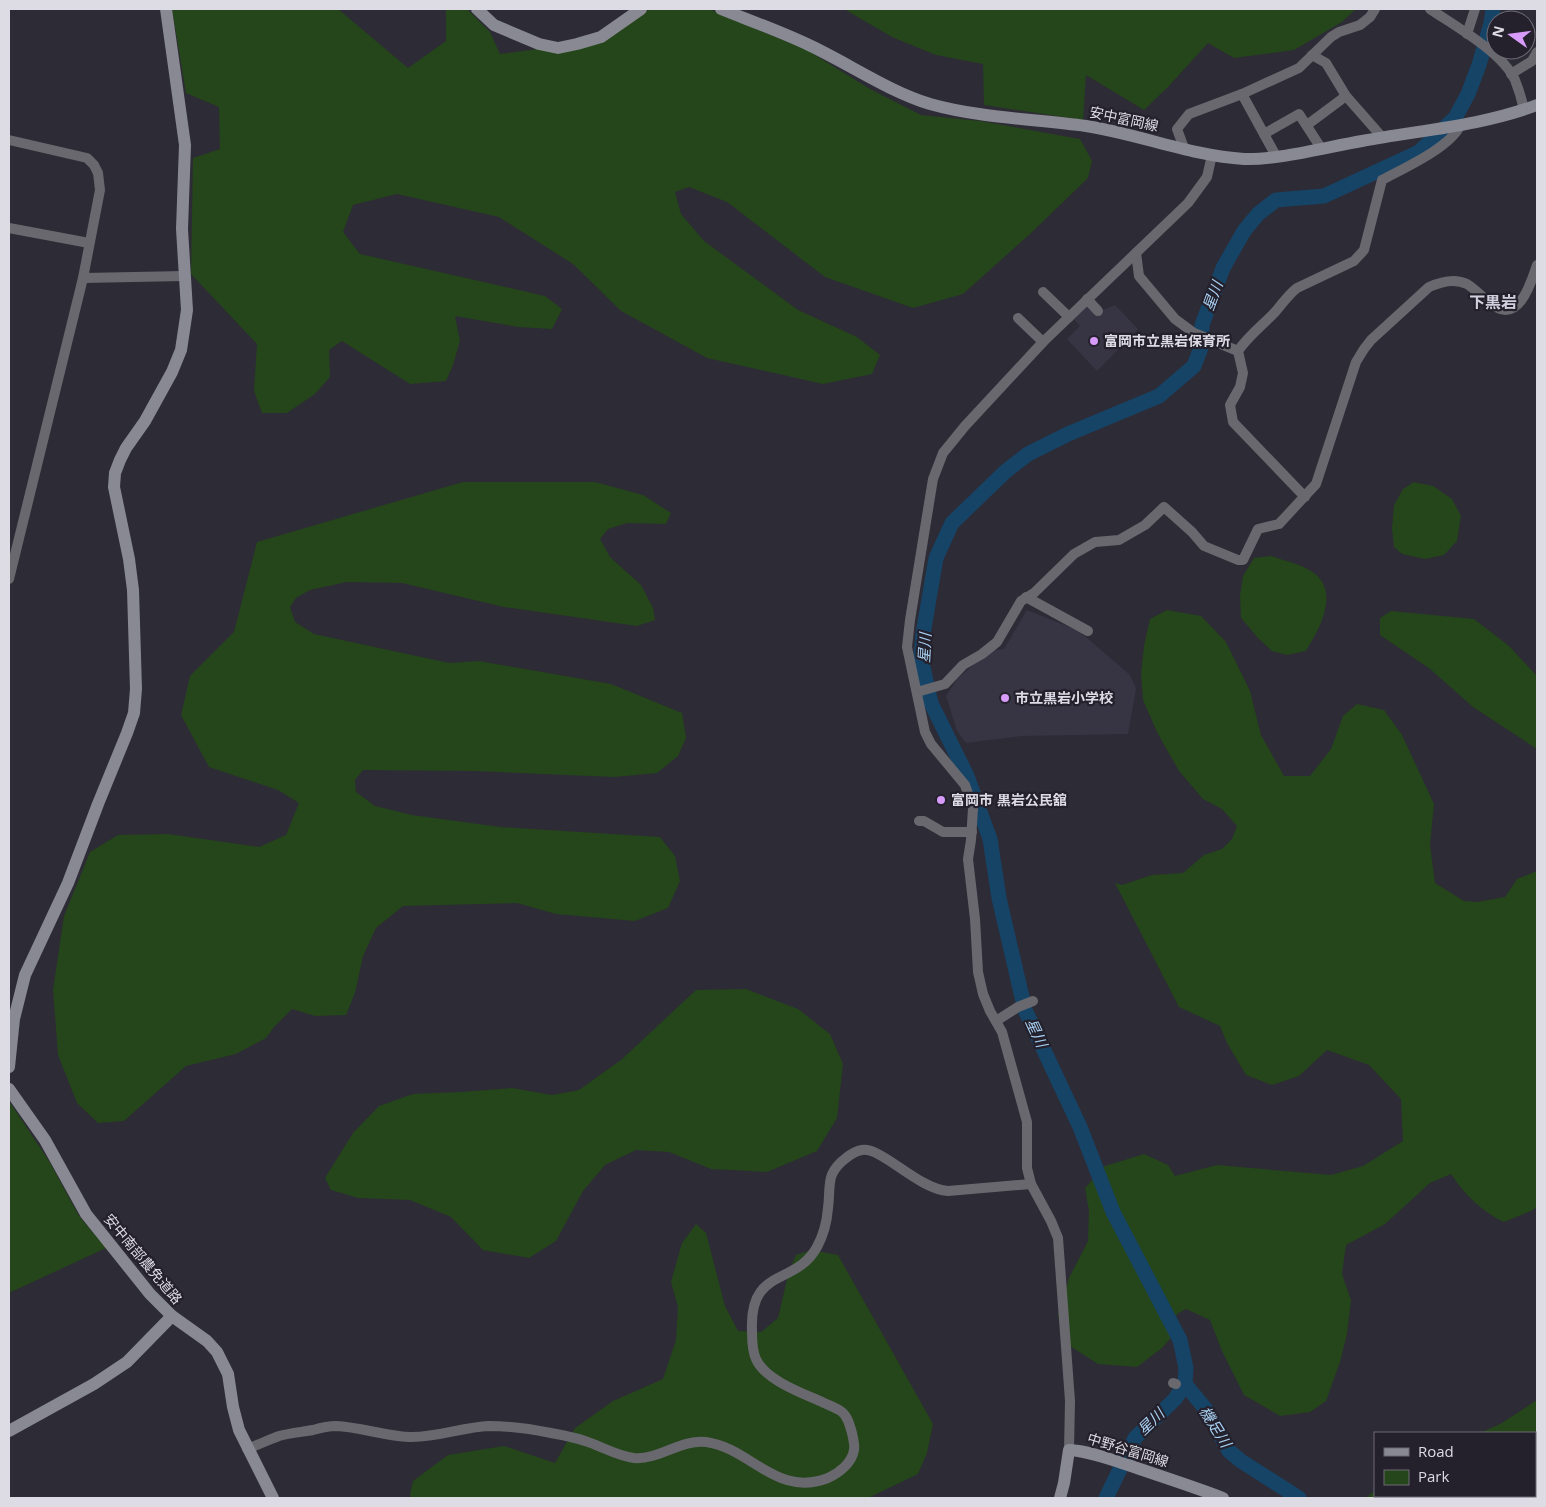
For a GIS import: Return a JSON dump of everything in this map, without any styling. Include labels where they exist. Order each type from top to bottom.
[{"type":"street","points":[[9,1067],[14,1019],[25,975],[68,883],[128,733],[134,713],[136,689],[133,590],[129,559],[114,487],[120,460],[160,395],[181,350],[187,310],[182,228],[185,146],[166,9]]},
{"type":"street","points":[[477,9],[494,26],[539,44],[558,48],[601,37],[641,9]]},
{"type":"street","name":"安中富岡線","points":[[721,9],[810,46],[867,76],[930,104],[970,113],[1126,133],[1212,155],[1246,159],[1276,156],[1382,137],[1458,126],[1537,105]]},
{"type":"street","points":[[1184,148],[1177,129],[1189,114],[1242,94],[1299,68],[1339,32],[1360,25],[1370,17],[1375,9]]},
{"type":"street","points":[[1430,9],[1493,54],[1514,79],[1524,110]]},
{"type":"street","points":[[1470,36],[1475,9]]},
{"type":"street","points":[[1511,74],[1532,62],[1537,52]]},
{"type":"street","points":[[1312,55],[1326,63],[1346,96],[1382,137]]},
{"type":"street","points":[[1242,94],[1276,156]]},
{"type":"street","points":[[1307,125],[1346,96]]},
{"type":"street","points":[[1264,134],[1299,114],[1321,148]]},
{"type":"street","points":[[1238,351],[1290,293],[1354,261],[1364,250],[1382,180],[1425,156],[1457,133],[1458,126]]},
{"type":"street","points":[[9,140],[68,152],[87,158],[94,164],[98,173],[100,190],[83,278],[9,579]]},
{"type":"street","points":[[1069,1450],[1070,1401],[1058,1238],[1032,1184],[1027,1168],[1026,1122],[1009,1054],[1002,1032],[983,994],[978,972],[975,919],[968,859],[973,808],[965,785],[931,744],[925,732],[919,692],[908,647],[910,620],[933,479],[944,453],[965,426],[1042,342],[1195,194],[1207,177],[1212,155]]},
{"type":"street","points":[[9,228],[89,243]]},
{"type":"street","points":[[1136,253],[1139,276],[1175,318],[1194,333],[1238,351],[1244,373],[1240,387],[1230,405],[1233,422],[1305,497]]},
{"type":"street","points":[[919,692],[944,684],[963,665],[982,654],[996,642],[1021,601],[1034,593],[1074,554],[1095,542],[1119,540],[1144,525],[1164,507],[1192,532],[1204,546],[1238,560],[1243,560],[1258,528],[1280,524],[1316,484],[1356,362],[1371,340],[1429,287],[1440,282],[1465,283],[1496,308],[1510,309],[1521,302],[1526,294],[1537,265]]},
{"type":"street","points":[[83,278],[184,276]]},
{"type":"street","points":[[1043,292],[1069,317]]},
{"type":"street","points":[[1088,299],[1098,311]]},
{"type":"street","points":[[1018,318],[1042,342]]},
{"type":"street","points":[[1026,598],[1088,631]]},
{"type":"street","points":[[919,822],[924,821],[943,832],[972,832]]},
{"type":"street","points":[[996,1021],[1018,1007],[1033,1001]]},
{"type":"street","name":"安中南部農免道路","points":[[9,1089],[45,1140],[86,1214],[150,1294],[172,1316],[207,1341],[217,1352],[228,1374],[237,1423],[247,1449],[273,1498]]},
{"type":"street","points":[[247,1449],[282,1435],[332,1426],[408,1437],[442,1435],[463,1429],[489,1426],[552,1433],[582,1440],[622,1455],[636,1458],[651,1457],[698,1442],[708,1442],[723,1447],[776,1477],[785,1480],[809,1483],[824,1480],[838,1474],[848,1463],[854,1450],[850,1426],[844,1414],[784,1384],[765,1371],[756,1359],[752,1344],[752,1321],[756,1300],[764,1286],[774,1279],[797,1269],[817,1247],[828,1209],[829,1182],[835,1166],[852,1154],[864,1150],[876,1153],[923,1184],[938,1190],[948,1191],[1032,1184]]},
{"type":"street","points":[[9,1431],[94,1384],[127,1362],[172,1316]]},
{"type":"street","name":"中野谷富岡線","points":[[1060,1498],[1069,1450],[1113,1460],[1190,1485],[1223,1498]]},
{"type":"shaded area","points":[[1088,305],[1096,313],[1115,305],[1138,329],[1097,371],[1067,339],[1080,326],[1074,319]]},
{"type":"shaded area","points":[[1027,610],[1079,631],[1130,675],[1136,689],[1128,734],[1022,736],[966,743],[957,731],[946,696],[958,678],[990,651],[1004,649]]},
{"type":"green space","points":[[172,9],[338,9],[408,68],[446,41],[446,9],[467,9],[490,32],[500,54],[538,49],[558,52],[650,9],[709,9],[807,50],[870,89],[921,115],[980,121],[1080,139],[1092,161],[1088,178],[1030,234],[963,294],[913,308],[825,277],[727,202],[689,187],[675,192],[681,214],[704,241],[798,310],[857,337],[880,355],[872,374],[823,384],[707,358],[621,311],[573,264],[499,217],[397,194],[353,205],[343,232],[360,254],[545,296],[562,309],[552,329],[518,327],[455,316],[460,341],[446,381],[410,384],[342,341],[329,350],[330,377],[315,394],[287,413],[262,413],[254,391],[257,344],[191,274],[193,158],[220,149],[219,107],[186,93]]},
{"type":"green space","points":[[844,9],[1356,9],[1342,22],[1294,50],[1234,58],[1208,43],[1144,110],[1086,75],[1083,120],[984,105],[983,64],[936,55],[892,37]]},
{"type":"green space","points":[[463,482],[595,482],[643,495],[671,513],[666,524],[627,523],[608,529],[600,539],[610,557],[641,585],[653,608],[655,620],[637,626],[504,607],[402,583],[347,582],[310,590],[296,598],[290,607],[295,622],[314,634],[449,663],[479,661],[611,684],[682,713],[686,738],[678,756],[657,773],[614,777],[473,771],[363,770],[355,780],[356,792],[375,806],[412,815],[500,827],[660,837],[675,856],[680,881],[668,908],[635,921],[556,914],[517,903],[403,906],[376,928],[363,956],[355,993],[346,1015],[315,1016],[292,1009],[266,1038],[236,1054],[186,1066],[124,1121],[98,1123],[77,1103],[58,1055],[53,990],[64,916],[90,852],[118,835],[168,834],[259,847],[286,835],[299,803],[278,790],[209,767],[181,715],[190,676],[234,632],[257,542]]},
{"type":"green space","points":[[1414,482],[1433,486],[1452,499],[1461,516],[1457,541],[1444,555],[1425,559],[1402,554],[1394,547],[1392,529],[1394,505],[1403,489]]},
{"type":"green space","points":[[1271,556],[1299,565],[1314,573],[1322,581],[1326,591],[1325,612],[1306,651],[1287,655],[1272,651],[1241,618],[1240,596],[1243,576],[1254,558]]},
{"type":"green space","points":[[1167,610],[1201,616],[1226,642],[1250,691],[1261,735],[1284,776],[1310,776],[1331,749],[1343,716],[1357,704],[1384,710],[1402,735],[1434,804],[1430,845],[1435,883],[1464,901],[1477,902],[1505,897],[1517,879],[1537,871],[1537,1206],[1533,1210],[1504,1222],[1474,1202],[1451,1174],[1430,1183],[1385,1224],[1346,1245],[1342,1274],[1351,1300],[1347,1334],[1340,1362],[1326,1401],[1310,1412],[1280,1416],[1244,1395],[1222,1351],[1210,1320],[1186,1309],[1177,1314],[1170,1339],[1162,1348],[1137,1367],[1098,1364],[1065,1343],[1058,1315],[1069,1278],[1088,1241],[1089,1211],[1085,1188],[1105,1166],[1144,1154],[1168,1165],[1175,1176],[1217,1165],[1331,1175],[1363,1166],[1403,1141],[1401,1099],[1369,1065],[1327,1050],[1299,1076],[1272,1085],[1246,1075],[1227,1043],[1220,1026],[1179,1007],[1115,883],[1122,885],[1152,875],[1183,873],[1204,855],[1222,849],[1232,839],[1237,826],[1222,809],[1203,799],[1179,771],[1158,734],[1143,700],[1141,674],[1144,646],[1150,619]]},
{"type":"green space","points":[[1391,611],[1474,619],[1509,646],[1537,676],[1537,749],[1473,707],[1430,669],[1380,635],[1380,618]]},
{"type":"green space","points":[[746,989],[798,1009],[830,1034],[843,1064],[837,1118],[817,1151],[767,1172],[711,1169],[669,1152],[636,1150],[605,1165],[583,1191],[556,1241],[529,1258],[483,1250],[451,1217],[410,1200],[358,1198],[331,1190],[325,1178],[353,1133],[379,1106],[413,1094],[512,1088],[552,1095],[579,1090],[621,1060],[696,990]]},
{"type":"green space","points":[[9,1101],[49,1161],[79,1216],[106,1248],[9,1293]]},
{"type":"green space","points":[[696,1224],[706,1233],[725,1306],[738,1331],[761,1332],[778,1318],[789,1271],[796,1255],[811,1250],[838,1255],[933,1424],[927,1453],[918,1474],[868,1498],[411,1498],[413,1481],[448,1455],[504,1446],[555,1463],[575,1428],[613,1401],[663,1379],[676,1340],[678,1307],[671,1282],[682,1243]]},
{"type":"green space","points":[[1537,1400],[1537,1498],[1365,1498],[1374,1492],[1374,1497],[1536,1497],[1536,1432],[1482,1432],[1502,1423]]},
{"type":"waterway","name":"星川","points":[[1106,1498],[1135,1438],[1175,1399],[1185,1384],[1186,1368],[1180,1340],[1113,1212],[1080,1127],[1025,1010],[999,898],[990,839],[967,776],[931,703],[921,657],[936,558],[952,523],[1006,471],[1028,454],[1068,434],[1159,396],[1194,366],[1202,345],[1202,325],[1223,268],[1244,231],[1258,214],[1276,200],[1324,196],[1419,152],[1455,118],[1468,94],[1479,65],[1493,9]]},
{"type":"waterway","name":"機足川","points":[[1185,1384],[1208,1412],[1229,1451],[1241,1461],[1299,1498]]},
{"type":"place","name":"富岡市立黒岩保育所","points":[[1094,341]]},
{"type":"place","name":"市立黒岩小学校","points":[[1005,698]]},
{"type":"place","name":"富岡市 黒岩公民舘","points":[[941,800]]},
{"type":"district","name":"下黒岩","points":[[1493,302]]}]
